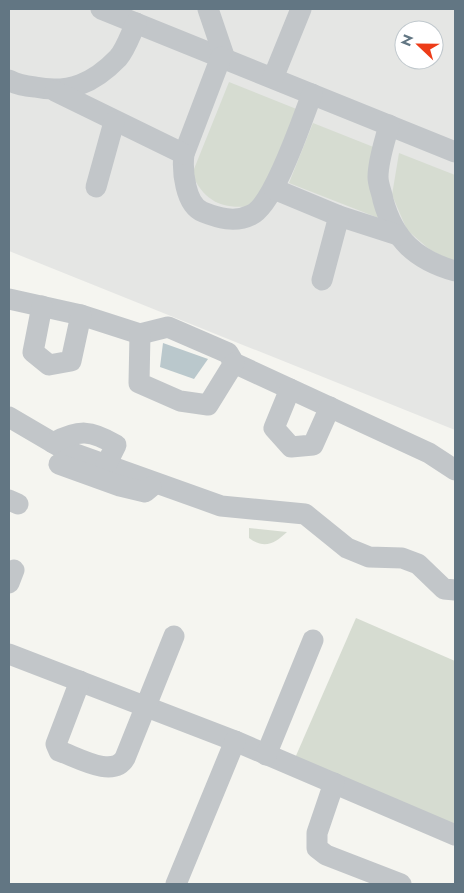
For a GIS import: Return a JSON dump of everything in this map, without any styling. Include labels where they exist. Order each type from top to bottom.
[{"type":"street","points":[[101,9],[455,152]]},
{"type":"street","points":[[208,9],[223,58],[184,154],[182,170],[185,184],[198,210],[223,220],[250,216],[262,207],[274,189],[312,94]]},
{"type":"street","points":[[272,78],[301,9]]},
{"type":"street","points":[[9,80],[14,84],[54,91],[71,89],[89,81],[119,57],[136,23]]},
{"type":"street","points":[[54,91],[114,122],[184,154]]},
{"type":"street","points":[[96,187],[114,122]]},
{"type":"street","points":[[389,125],[378,178],[386,208],[398,235],[410,249],[438,266],[455,271]]},
{"type":"street","points":[[274,189],[339,216],[398,235]]},
{"type":"street","points":[[322,280],[339,216]]},
{"type":"street","points":[[9,284],[86,304],[91,318],[71,361],[49,365],[33,352],[42,306]]},
{"type":"street","points":[[9,299],[91,318],[140,334],[168,327],[228,353],[234,363],[373,412],[386,422],[387,434]]},
{"type":"street","points":[[140,334],[139,383],[180,401],[208,405],[234,363]]},
{"type":"street","points":[[299,386],[330,407],[429,453],[455,470]]},
{"type":"street","points":[[299,386],[274,428],[291,447],[312,445],[330,407]]},
{"type":"street","points":[[9,417],[67,451],[221,506],[305,514],[347,548],[369,557],[402,558],[418,564],[444,588],[455,590]]},
{"type":"street","points":[[59,464],[120,486],[145,492],[157,483]]},
{"type":"street","points":[[80,681],[56,744],[59,751],[107,768],[120,766],[174,636]]},
{"type":"street","points":[[266,755],[313,640]]},
{"type":"street","points":[[9,654],[234,741],[455,835]]},
{"type":"street","points":[[176,884],[234,741]]},
{"type":"street","points":[[334,784],[317,833],[316,848],[326,855],[401,884]]},
{"type":"shaded area","points":[[9,9],[455,9],[455,430],[9,251]]},
{"type":"shaded area","points":[[229,82],[299,110],[261,204],[239,207],[220,204],[204,193],[192,174]]},
{"type":"shaded area","points":[[313,123],[376,148],[381,219],[289,183]]},
{"type":"shaded area","points":[[399,153],[455,175],[455,263],[429,249],[407,230],[392,195]]},
{"type":"shaded area","points":[[163,343],[208,359],[194,379],[160,367]]},
{"type":"shaded area","points":[[249,528],[287,532],[270,544],[260,544],[249,538]]},
{"type":"shaded area","points":[[356,618],[455,661],[455,828],[295,758]]}]
